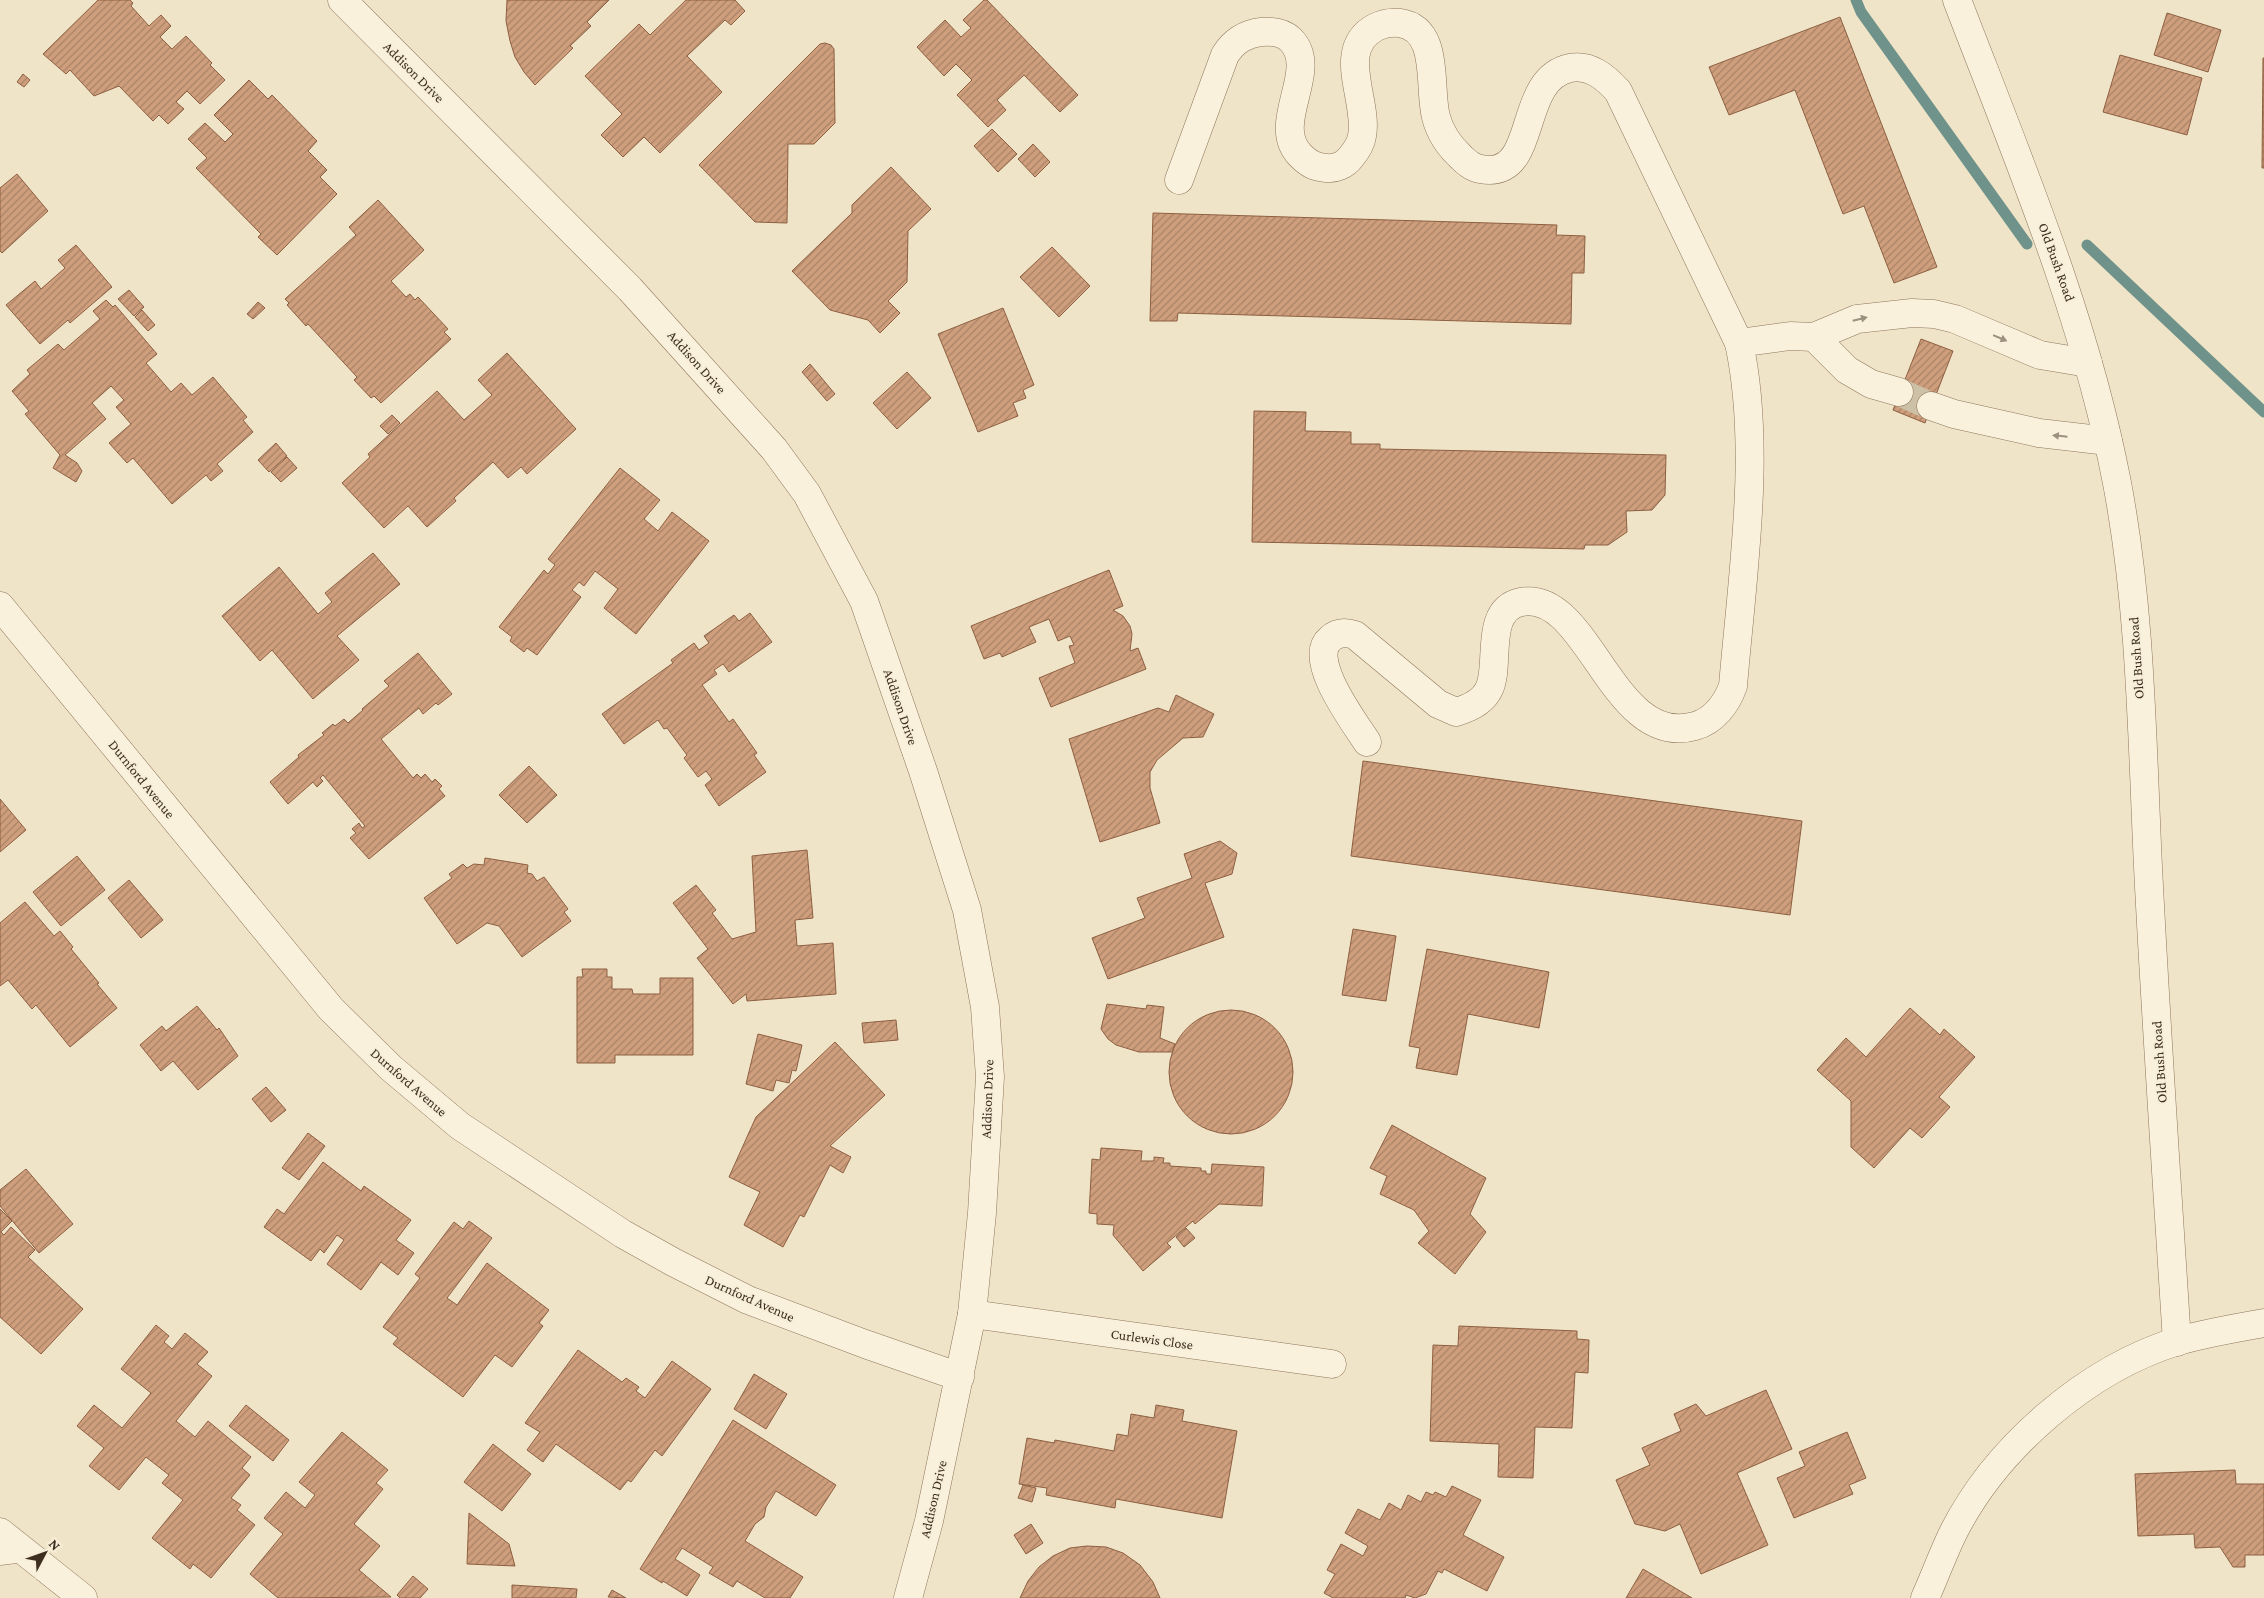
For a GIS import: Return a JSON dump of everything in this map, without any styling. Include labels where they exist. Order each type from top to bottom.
[{"type":"street","name":"Old Bush Road","points":[[1957,0],[2076,315],[2108,441],[2128,550],[2138,671],[2154,973],[2177,1342]]},
{"type":"street","name":"Addison Drive","points":[[356,5],[630,289],[774,449],[807,494],[864,601],[923,772],[967,910],[985,1007],[990,1077],[982,1213],[972,1314],[929,1521],[908,1598]]},
{"type":"street","points":[[1179,180],[1225,55],[1238,39],[1248,35],[1272,32],[1288,37],[1294,43],[1301,64],[1290,123],[1290,138],[1293,147],[1300,155],[1318,167],[1330,168],[1340,166],[1350,159],[1362,139],[1362,114],[1354,66],[1358,43],[1376,27],[1388,23],[1407,24],[1422,35],[1430,58],[1432,102],[1437,120],[1450,146],[1470,166],[1480,170],[1498,170],[1514,156],[1522,144],[1534,104],[1548,80],[1558,72],[1580,66],[1601,74],[1618,91],[1738,343],[1744,369],[1748,408],[1747,517],[1733,686],[1722,708],[1700,725],[1687,728],[1663,727],[1652,723],[1634,709],[1577,633],[1557,614],[1539,603],[1521,602],[1513,605],[1505,612],[1495,634],[1493,674],[1490,688],[1482,700],[1468,709],[1456,712],[1438,704],[1355,635],[1346,632],[1331,638],[1325,643],[1322,652],[1327,674],[1367,742]]},
{"type":"street","points":[[1738,343],[1790,336],[1814,337],[1857,318],[1902,313],[1934,314],[1955,319],[2040,354],[2088,363]]},
{"type":"street","points":[[1814,337],[1847,370],[1872,384],[1899,392]]},
{"type":"street","points":[[1935,407],[2039,434],[2108,441]]},
{"type":"street","name":"Durnford Avenue","points":[[0,606],[332,1009],[391,1068],[460,1126],[623,1234],[748,1300],[960,1377]]},
{"type":"street","name":"Curlewis Close","points":[[972,1314],[1332,1364]]},
{"type":"street","points":[[1925,1598],[1954,1531],[1976,1495],[2008,1453],[2046,1418],[2094,1381],[2137,1359],[2177,1342],[2228,1329],[2264,1323]]},
{"type":"street","points":[[0,1532],[12,1554],[84,1598]]},
{"type":"building","points":[[98,0],[130,0],[133,3],[131,6],[149,26],[161,15],[171,26],[160,37],[172,49],[186,36],[212,63],[210,65],[225,80],[200,104],[187,91],[176,102],[184,109],[168,124],[159,115],[153,121],[119,86],[94,96],[70,70],[66,74],[43,54]]},
{"type":"building","points":[[507,0],[609,0],[587,22],[591,26],[570,46],[573,48],[535,85],[515,57],[506,21]]},
{"type":"building","points":[[686,0],[735,0],[745,11],[731,25],[725,20],[687,56],[722,92],[660,153],[644,137],[623,157],[601,135],[622,114],[585,76],[639,24],[650,35]]},
{"type":"building","points":[[984,0],[987,0],[1078,95],[1060,112],[1024,75],[997,100],[1006,110],[988,127],[957,95],[972,80],[956,64],[944,76],[917,47],[945,20],[961,37],[971,28],[963,20]]},
{"type":"building","points":[[2167,13],[2221,30],[2208,72],[2154,55]]},
{"type":"building","points":[[1840,17],[1937,267],[1894,283],[1864,206],[1843,214],[1795,90],[1729,115],[1709,67]]},
{"type":"building","points":[[820,44],[831,45],[834,49],[835,123],[814,144],[788,144],[787,223],[755,222],[699,165]]},
{"type":"building","points":[[2120,55],[2202,78],[2187,135],[2103,112]]},
{"type":"building","points":[[2263,58],[2264,168],[2262,168]]},
{"type":"building","points":[[23,74],[30,80],[24,87],[17,82]]},
{"type":"building","points":[[249,80],[268,99],[272,95],[317,141],[308,151],[327,170],[320,177],[337,194],[277,255],[258,237],[261,234],[196,168],[207,158],[188,139],[205,123],[225,142],[233,134],[214,115]]},
{"type":"building","points":[[992,129],[1017,154],[998,172],[974,146]]},
{"type":"building","points":[[1033,144],[1050,162],[1035,177],[1018,159]]},
{"type":"building","points":[[891,167],[931,209],[908,231],[907,282],[888,301],[900,313],[880,333],[868,320],[830,310],[792,271],[852,213],[852,205]]},
{"type":"building","points":[[17,174],[48,211],[2,253],[0,251],[0,188]]},
{"type":"building","points":[[378,200],[424,250],[391,281],[406,297],[410,294],[415,300],[418,297],[448,329],[444,332],[451,339],[381,403],[374,396],[371,398],[354,380],[357,377],[308,324],[306,326],[287,305],[289,303],[285,299],[356,235],[349,227]]},
{"type":"building","points":[[1153,213],[1557,225],[1556,235],[1585,236],[1584,273],[1572,273],[1571,324],[1178,313],[1177,321],[1150,321]]},
{"type":"building","points":[[76,245],[112,287],[70,323],[68,320],[40,344],[6,305],[35,281],[41,289],[65,268],[58,260]]},
{"type":"building","points":[[1052,247],[1090,286],[1059,317],[1020,277]]},
{"type":"building","points":[[129,290],[144,307],[134,316],[118,299]]},
{"type":"building","points":[[106,300],[113,307],[115,305],[157,354],[146,363],[171,392],[181,383],[192,395],[213,377],[247,417],[243,420],[253,432],[217,464],[223,471],[211,481],[206,475],[172,504],[133,458],[127,463],[109,443],[131,424],[116,407],[124,400],[111,386],[92,403],[106,419],[65,455],[77,463],[82,471],[76,482],[53,468],[60,455],[25,414],[29,411],[12,391],[30,374],[27,370],[58,344],[64,350],[100,319],[93,311]]},
{"type":"building","points":[[258,302],[265,308],[253,319],[247,314]]},
{"type":"building","points":[[1003,308],[1034,385],[1023,390],[1026,398],[1013,403],[1018,416],[978,432],[938,334]]},
{"type":"building","points":[[142,310],[155,325],[148,331],[135,317]]},
{"type":"building","points":[[1921,339],[1953,351],[1925,423],[1893,410]]},
{"type":"building","points":[[507,353],[576,429],[527,474],[521,467],[508,478],[493,462],[454,498],[456,501],[427,527],[408,506],[384,528],[342,483],[370,457],[368,454],[437,391],[464,420],[492,395],[478,380]]},
{"type":"building","points":[[810,364],[835,394],[827,401],[802,372]]},
{"type":"building","points":[[907,372],[931,398],[897,429],[873,403]]},
{"type":"building","points":[[1254,411],[1306,412],[1305,431],[1351,432],[1351,444],[1380,444],[1380,449],[1666,455],[1665,495],[1652,510],[1626,511],[1627,532],[1608,545],[1585,545],[1584,549],[1252,542]]},
{"type":"building","points":[[392,415],[400,423],[388,434],[380,426]]},
{"type":"building","points":[[276,443],[287,456],[269,472],[258,460]]},
{"type":"building","points":[[287,457],[297,468],[281,482],[271,472]]},
{"type":"building","points":[[620,468],[660,500],[644,519],[658,531],[672,512],[709,541],[636,634],[604,608],[618,589],[595,571],[584,586],[579,582],[572,590],[581,597],[537,655],[527,648],[524,652],[510,641],[512,637],[499,627],[544,570],[548,574],[555,565],[548,559]]},
{"type":"building","points":[[373,553],[400,584],[337,636],[359,660],[313,699],[272,650],[260,661],[222,616],[279,567],[318,614],[332,602],[325,593]]},
{"type":"building","points":[[1109,570],[1123,606],[1113,610],[1123,616],[1130,626],[1132,634],[1130,651],[1138,648],[1146,669],[1051,707],[1039,678],[1075,663],[1069,646],[1074,645],[1070,636],[1058,641],[1049,619],[1029,627],[1036,642],[1002,657],[1000,653],[984,659],[971,626]]},
{"type":"building","points":[[750,613],[772,642],[729,672],[723,664],[714,670],[717,674],[702,685],[729,722],[733,719],[757,753],[754,755],[766,772],[719,806],[705,785],[712,779],[706,771],[698,777],[684,758],[687,755],[667,728],[664,729],[658,720],[624,744],[602,714],[673,663],[671,660],[694,643],[699,650],[709,643],[704,636],[734,615],[739,621]]},
{"type":"building","points":[[418,653],[452,694],[438,705],[436,703],[423,714],[419,708],[381,739],[413,778],[417,774],[421,778],[425,774],[432,782],[435,779],[442,786],[439,789],[445,796],[369,859],[350,838],[356,833],[352,829],[359,823],[362,828],[365,826],[323,775],[320,778],[323,781],[317,787],[313,782],[288,804],[270,782],[299,757],[298,755],[324,735],[322,733],[333,724],[335,726],[344,719],[348,723],[363,710],[389,686],[384,681]]},
{"type":"building","points":[[1176,695],[1214,714],[1203,737],[1183,738],[1157,760],[1150,772],[1150,788],[1160,823],[1100,842],[1069,739],[1158,708],[1169,712]]},
{"type":"building","points":[[1363,761],[1802,821],[1790,915],[1351,856]]},
{"type":"building","points":[[529,766],[557,795],[527,823],[499,795]]},
{"type":"building","points":[[0,799],[26,830],[0,852]]},
{"type":"building","points":[[1220,841],[1237,853],[1232,874],[1205,883],[1224,937],[1108,979],[1092,938],[1145,918],[1137,898],[1192,878],[1184,854]]},
{"type":"building","points":[[807,850],[813,918],[795,920],[797,946],[833,943],[836,994],[747,1001],[746,994],[733,1004],[697,958],[708,949],[673,903],[696,885],[716,910],[712,913],[732,939],[756,932],[752,856]]},
{"type":"building","points":[[77,856],[105,890],[61,926],[33,892]]},
{"type":"building","points":[[485,858],[528,865],[527,873],[532,874],[537,881],[544,877],[568,909],[564,912],[571,921],[522,957],[499,926],[487,923],[457,944],[424,898],[452,878],[449,874],[463,864],[467,868],[474,864],[484,865]]},
{"type":"building","points":[[129,880],[163,920],[141,938],[108,898]]},
{"type":"building","points":[[25,902],[54,936],[60,931],[73,947],[71,949],[117,1008],[70,1047],[36,1005],[32,1009],[8,980],[0,986],[0,923]]},
{"type":"building","points":[[1353,929],[1396,936],[1386,1001],[1342,995]]},
{"type":"building","points":[[1427,949],[1549,972],[1539,1028],[1468,1014],[1457,1075],[1416,1068],[1420,1048],[1409,1046]]},
{"type":"building","points":[[582,969],[607,969],[607,977],[612,977],[612,989],[632,989],[633,994],[660,994],[660,978],[693,978],[693,1055],[615,1055],[615,1063],[577,1063],[577,977],[583,977]]},
{"type":"building","points":[[1107,1004],[1146,1009],[1147,1005],[1164,1007],[1160,1038],[1175,1044],[1172,1052],[1139,1052],[1116,1045],[1108,1039],[1101,1029]]},
{"type":"building","points":[[197,1006],[217,1030],[219,1028],[238,1056],[198,1090],[173,1061],[161,1071],[140,1045],[162,1026],[166,1031]]},
{"type":"building","points":[[1910,1008],[1940,1035],[1944,1029],[1975,1057],[1939,1097],[1950,1107],[1922,1138],[1910,1128],[1874,1168],[1851,1147],[1851,1101],[1817,1070],[1846,1038],[1866,1057]]},
{"type":"building","points":[[1231,1010],[1255,1015],[1266,1020],[1275,1028],[1283,1037],[1288,1048],[1293,1072],[1288,1096],[1283,1107],[1275,1116],[1266,1124],[1255,1129],[1231,1134],[1207,1129],[1196,1124],[1187,1116],[1179,1107],[1174,1096],[1169,1072],[1174,1048],[1179,1037],[1187,1028],[1196,1020],[1207,1015]]},
{"type":"building","points":[[896,1020],[898,1040],[864,1043],[862,1023]]},
{"type":"building","points":[[758,1034],[802,1045],[796,1071],[792,1070],[789,1083],[776,1080],[773,1091],[746,1084]]},
{"type":"building","points":[[835,1042],[885,1095],[830,1146],[851,1157],[843,1173],[830,1165],[804,1217],[800,1215],[783,1247],[744,1225],[760,1192],[729,1177],[756,1117]]},
{"type":"building","points":[[266,1087],[286,1110],[271,1122],[252,1099]]},
{"type":"building","points":[[1392,1125],[1486,1178],[1470,1214],[1486,1232],[1455,1274],[1418,1243],[1429,1231],[1414,1210],[1380,1194],[1387,1176],[1370,1168]]},
{"type":"building","points":[[308,1133],[325,1146],[299,1180],[282,1168]]},
{"type":"building","points":[[1101,1148],[1142,1151],[1141,1161],[1154,1161],[1154,1157],[1164,1158],[1163,1163],[1170,1163],[1170,1166],[1201,1168],[1201,1171],[1206,1171],[1206,1174],[1211,1174],[1212,1164],[1264,1167],[1262,1206],[1219,1204],[1195,1224],[1193,1221],[1167,1243],[1171,1247],[1143,1271],[1113,1235],[1114,1225],[1097,1224],[1097,1214],[1089,1213],[1092,1159],[1100,1160]]},
{"type":"building","points":[[323,1162],[361,1191],[364,1186],[411,1220],[396,1240],[414,1253],[398,1275],[381,1262],[361,1290],[327,1264],[344,1240],[337,1235],[324,1253],[320,1249],[311,1261],[264,1227],[277,1209],[284,1214]]},
{"type":"building","points":[[26,1169],[73,1224],[39,1253],[0,1206],[0,1190]]},
{"type":"building","points":[[0,1209],[12,1221],[1,1232],[4,1235],[11,1227],[35,1250],[28,1257],[83,1309],[41,1354],[0,1317]]},
{"type":"building","points":[[469,1221],[492,1238],[447,1298],[457,1305],[487,1263],[549,1310],[539,1323],[543,1326],[512,1367],[495,1355],[463,1397],[393,1344],[398,1338],[383,1327],[420,1278],[415,1274],[454,1222],[463,1229]]},
{"type":"building","points":[[1186,1228],[1195,1238],[1184,1247],[1176,1237]]},
{"type":"building","points":[[156,1325],[169,1336],[164,1342],[172,1349],[185,1333],[208,1352],[197,1364],[212,1376],[176,1421],[195,1437],[208,1421],[251,1457],[242,1468],[250,1475],[231,1498],[241,1505],[237,1510],[255,1525],[211,1578],[193,1564],[190,1569],[152,1538],[183,1500],[162,1483],[169,1475],[146,1457],[119,1490],[89,1466],[104,1448],[77,1426],[94,1405],[122,1428],[151,1393],[121,1369]]},
{"type":"building","points":[[1459,1326],[1577,1331],[1577,1339],[1589,1340],[1588,1373],[1575,1372],[1572,1428],[1535,1427],[1533,1478],[1498,1477],[1499,1444],[1430,1441],[1433,1345],[1458,1346]]},
{"type":"building","points":[[578,1350],[622,1382],[626,1378],[639,1387],[636,1391],[645,1398],[672,1361],[711,1389],[662,1456],[655,1450],[631,1482],[628,1480],[620,1490],[556,1444],[543,1462],[527,1450],[540,1432],[525,1423]]},
{"type":"building","points":[[754,1374],[787,1394],[766,1429],[734,1409]]},
{"type":"building","points":[[1766,1390],[1792,1449],[1737,1473],[1768,1545],[1701,1574],[1680,1524],[1665,1531],[1635,1524],[1616,1480],[1650,1465],[1642,1448],[1681,1431],[1674,1414],[1696,1404],[1706,1416]]},
{"type":"building","points":[[246,1405],[289,1440],[273,1461],[229,1426]]},
{"type":"building","points":[[1156,1405],[1184,1410],[1182,1421],[1237,1431],[1222,1518],[1116,1499],[1115,1508],[1046,1495],[1047,1488],[1019,1484],[1027,1438],[1054,1443],[1055,1440],[1114,1451],[1117,1434],[1128,1436],[1131,1414],[1154,1418]]},
{"type":"building","points":[[733,1420],[836,1485],[816,1516],[776,1491],[766,1507],[764,1517],[755,1524],[745,1541],[803,1577],[790,1598],[765,1598],[737,1581],[733,1587],[709,1573],[713,1567],[682,1548],[675,1559],[700,1575],[687,1596],[640,1569]]},
{"type":"building","points":[[342,1432],[388,1470],[376,1483],[383,1489],[354,1524],[380,1546],[359,1570],[391,1597],[278,1598],[250,1574],[283,1534],[264,1518],[286,1492],[305,1508],[315,1495],[299,1482]]},
{"type":"building","points":[[1847,1432],[1866,1478],[1849,1485],[1853,1494],[1794,1518],[1777,1478],[1805,1466],[1799,1452]]},
{"type":"building","points":[[493,1444],[531,1474],[502,1511],[464,1482]]},
{"type":"building","points":[[2235,1470],[2236,1484],[2264,1484],[2264,1555],[2245,1555],[2245,1567],[2233,1567],[2220,1547],[2195,1548],[2194,1534],[2138,1536],[2135,1474]]},
{"type":"building","points":[[1023,1485],[1036,1488],[1032,1502],[1018,1498]]},
{"type":"building","points":[[1452,1486],[1481,1500],[1463,1535],[1504,1557],[1487,1591],[1444,1569],[1442,1573],[1438,1571],[1426,1594],[1415,1598],[1406,1595],[1405,1598],[1333,1598],[1324,1593],[1335,1574],[1327,1570],[1341,1544],[1363,1556],[1368,1546],[1345,1533],[1358,1509],[1380,1520],[1389,1503],[1401,1510],[1408,1495],[1421,1502],[1426,1492],[1433,1495],[1435,1492],[1446,1497]]},
{"type":"building","points":[[469,1513],[509,1544],[515,1566],[467,1564]]},
{"type":"building","points":[[1031,1524],[1043,1543],[1026,1554],[1014,1535]]},
{"type":"building","points":[[1087,1546],[1106,1547],[1123,1553],[1140,1565],[1153,1582],[1160,1598],[1020,1598],[1028,1581],[1039,1567],[1053,1556],[1070,1548]]},
{"type":"building","points":[[1643,1569],[1692,1598],[1626,1598]]},
{"type":"building","points":[[413,1576],[428,1589],[420,1598],[400,1598],[397,1595]]},
{"type":"building","points":[[512,1585],[577,1589],[576,1598],[512,1598]]},
{"type":"building","points":[[612,1590],[626,1598],[608,1597]]},
{"type":"waterway","points":[[1856,0],[1861,12],[2027,244]]},
{"type":"waterway","points":[[2087,245],[2264,412]]},
{"type":"tunnel","points":[[1899,392],[1931,406]]}]
